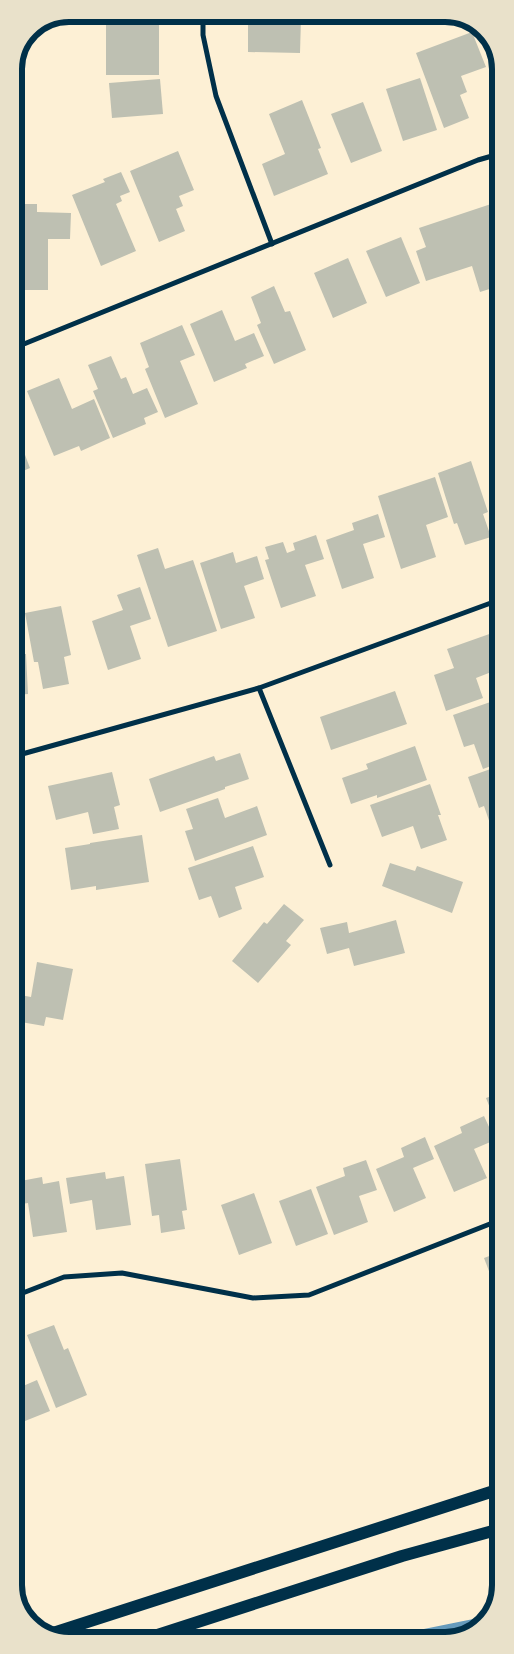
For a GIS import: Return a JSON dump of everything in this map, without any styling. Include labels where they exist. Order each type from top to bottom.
[{"type":"main road","points":[[61,1630],[492,1492]]},
{"type":"main road","points":[[169,1631],[402,1556],[492,1531]]},
{"type":"street","points":[[203,22],[203,35],[216,96],[272,244]]},
{"type":"street","points":[[22,345],[492,156]]},
{"type":"street","points":[[22,754],[258,688],[492,603]]},
{"type":"street","points":[[258,688],[330,866]]},
{"type":"street","points":[[22,1293],[64,1277],[122,1273],[253,1298],[309,1295],[492,1223]]},
{"type":"building","points":[[248,22],[301,23],[300,53],[248,52]]},
{"type":"building","points":[[106,24],[159,24],[159,75],[106,75]]},
{"type":"building","points":[[472,32],[486,67],[461,76],[467,92],[460,95],[469,118],[444,128],[416,53]]},
{"type":"building","points":[[420,78],[437,130],[403,141],[386,89]]},
{"type":"building","points":[[160,79],[163,114],[112,118],[109,83]]},
{"type":"building","points":[[302,100],[321,148],[318,149],[328,174],[274,196],[262,164],[285,154],[269,114]]},
{"type":"building","points":[[363,102],[382,151],[351,163],[331,114]]},
{"type":"building","points":[[178,151],[194,190],[179,196],[183,206],[176,209],[185,231],[159,242],[130,171]]},
{"type":"building","points":[[121,172],[130,192],[120,196],[122,201],[116,204],[136,251],[101,266],[72,195],[105,182],[103,179]]},
{"type":"building","points":[[22,204],[37,204],[37,212],[71,213],[70,239],[48,239],[48,290],[22,290]]},
{"type":"building","points":[[491,204],[492,288],[480,292],[472,266],[426,281],[416,251],[426,247],[419,228]]},
{"type":"building","points":[[401,237],[420,283],[386,297],[366,251]]},
{"type":"building","points":[[348,258],[367,303],[333,318],[314,273]]},
{"type":"building","points":[[274,286],[285,312],[290,311],[306,350],[274,364],[257,325],[261,323],[251,297]]},
{"type":"building","points":[[222,310],[235,341],[254,333],[264,356],[245,364],[247,368],[214,382],[190,324]]},
{"type":"building","points":[[182,325],[195,355],[180,361],[198,404],[165,418],[145,369],[149,367],[140,343]]},
{"type":"building","points":[[111,356],[121,379],[126,377],[133,394],[147,388],[158,412],[144,418],[146,424],[113,438],[93,391],[98,389],[88,365]]},
{"type":"building","points":[[59,378],[72,409],[94,399],[110,438],[81,451],[79,446],[54,456],[27,391]]},
{"type":"building","points":[[22,447],[30,468],[22,472]]},
{"type":"building","points":[[471,461],[488,512],[483,514],[491,537],[465,545],[457,523],[454,524],[438,473]]},
{"type":"building","points":[[435,477],[448,517],[426,525],[436,557],[401,569],[378,496]]},
{"type":"building","points":[[378,514],[385,537],[363,544],[374,578],[342,589],[326,540],[354,530],[352,523]]},
{"type":"building","points":[[316,535],[324,559],[305,565],[316,596],[281,608],[265,560],[269,559],[265,547],[283,542],[287,553],[295,550],[293,543]]},
{"type":"building","points":[[158,548],[165,569],[193,560],[217,631],[168,647],[137,555]]},
{"type":"building","points":[[233,552],[236,563],[257,556],[264,579],[244,586],[255,618],[221,629],[200,563]]},
{"type":"building","points":[[140,587],[151,619],[130,626],[141,659],[108,670],[92,621],[123,610],[117,595]]},
{"type":"building","points":[[61,606],[71,655],[64,657],[69,684],[43,689],[38,662],[34,662],[25,613]]},
{"type":"building","points":[[492,633],[492,672],[476,678],[483,698],[446,711],[434,675],[454,668],[447,649]]},
{"type":"building","points":[[22,654],[26,654],[28,694],[22,694]]},
{"type":"building","points":[[395,691],[407,724],[331,750],[320,717]]},
{"type":"building","points":[[492,701],[492,766],[483,769],[474,744],[464,747],[453,715]]},
{"type":"building","points":[[415,746],[427,780],[377,798],[377,795],[351,804],[342,778],[368,769],[366,764]]},
{"type":"building","points":[[240,753],[249,779],[160,812],[149,779],[214,756],[216,761]]},
{"type":"building","points":[[492,768],[492,829],[484,806],[479,808],[468,777]]},
{"type":"building","points":[[112,772],[120,805],[114,807],[119,829],[93,834],[88,812],[56,820],[48,786]]},
{"type":"building","points":[[430,784],[441,815],[438,815],[447,840],[421,849],[413,826],[382,837],[370,805]]},
{"type":"building","points":[[218,798],[225,818],[257,806],[267,835],[195,861],[185,831],[193,829],[186,809]]},
{"type":"building","points":[[142,835],[149,882],[96,890],[96,886],[71,890],[65,848]]},
{"type":"building","points":[[253,846],[264,877],[235,887],[242,909],[219,918],[211,896],[199,900],[188,868]]},
{"type":"building","points":[[390,863],[415,871],[417,866],[463,882],[452,913],[382,886]]},
{"type":"building","points":[[284,904],[304,920],[286,941],[291,945],[258,983],[232,961],[264,922],[267,924]]},
{"type":"building","points":[[396,920],[405,953],[354,966],[349,948],[327,954],[320,928],[347,922],[349,933]]},
{"type":"building","points":[[37,962],[73,969],[63,1020],[46,1017],[44,1026],[22,1022],[22,995],[31,997]]},
{"type":"building","points":[[492,1096],[492,1113],[486,1098]]},
{"type":"building","points":[[484,1116],[492,1133],[492,1141],[474,1149],[487,1178],[454,1192],[434,1146],[462,1133],[460,1127]]},
{"type":"building","points":[[425,1137],[434,1159],[413,1168],[426,1198],[394,1212],[376,1169],[404,1157],[401,1148]]},
{"type":"building","points":[[180,1159],[187,1210],[182,1211],[185,1229],[161,1233],[159,1215],[152,1216],[145,1164]]},
{"type":"building","points":[[366,1160],[377,1190],[359,1196],[368,1222],[334,1235],[316,1187],[345,1176],[343,1168]]},
{"type":"building","points":[[105,1172],[106,1179],[124,1176],[131,1225],[96,1230],[92,1200],[70,1204],[66,1178]]},
{"type":"building","points":[[42,1177],[43,1184],[59,1181],[67,1232],[33,1237],[28,1203],[22,1204],[22,1181]]},
{"type":"building","points":[[311,1189],[328,1234],[296,1246],[279,1201]]},
{"type":"building","points":[[254,1193],[272,1243],[239,1255],[221,1205]]},
{"type":"building","points":[[492,1255],[492,1279],[484,1258]]},
{"type":"building","points":[[54,1325],[64,1350],[68,1348],[87,1395],[56,1408],[27,1335]]},
{"type":"building","points":[[37,1380],[50,1411],[22,1422],[22,1384],[23,1386]]},
{"type":"waterway","points":[[430,1632],[472,1624]]}]
